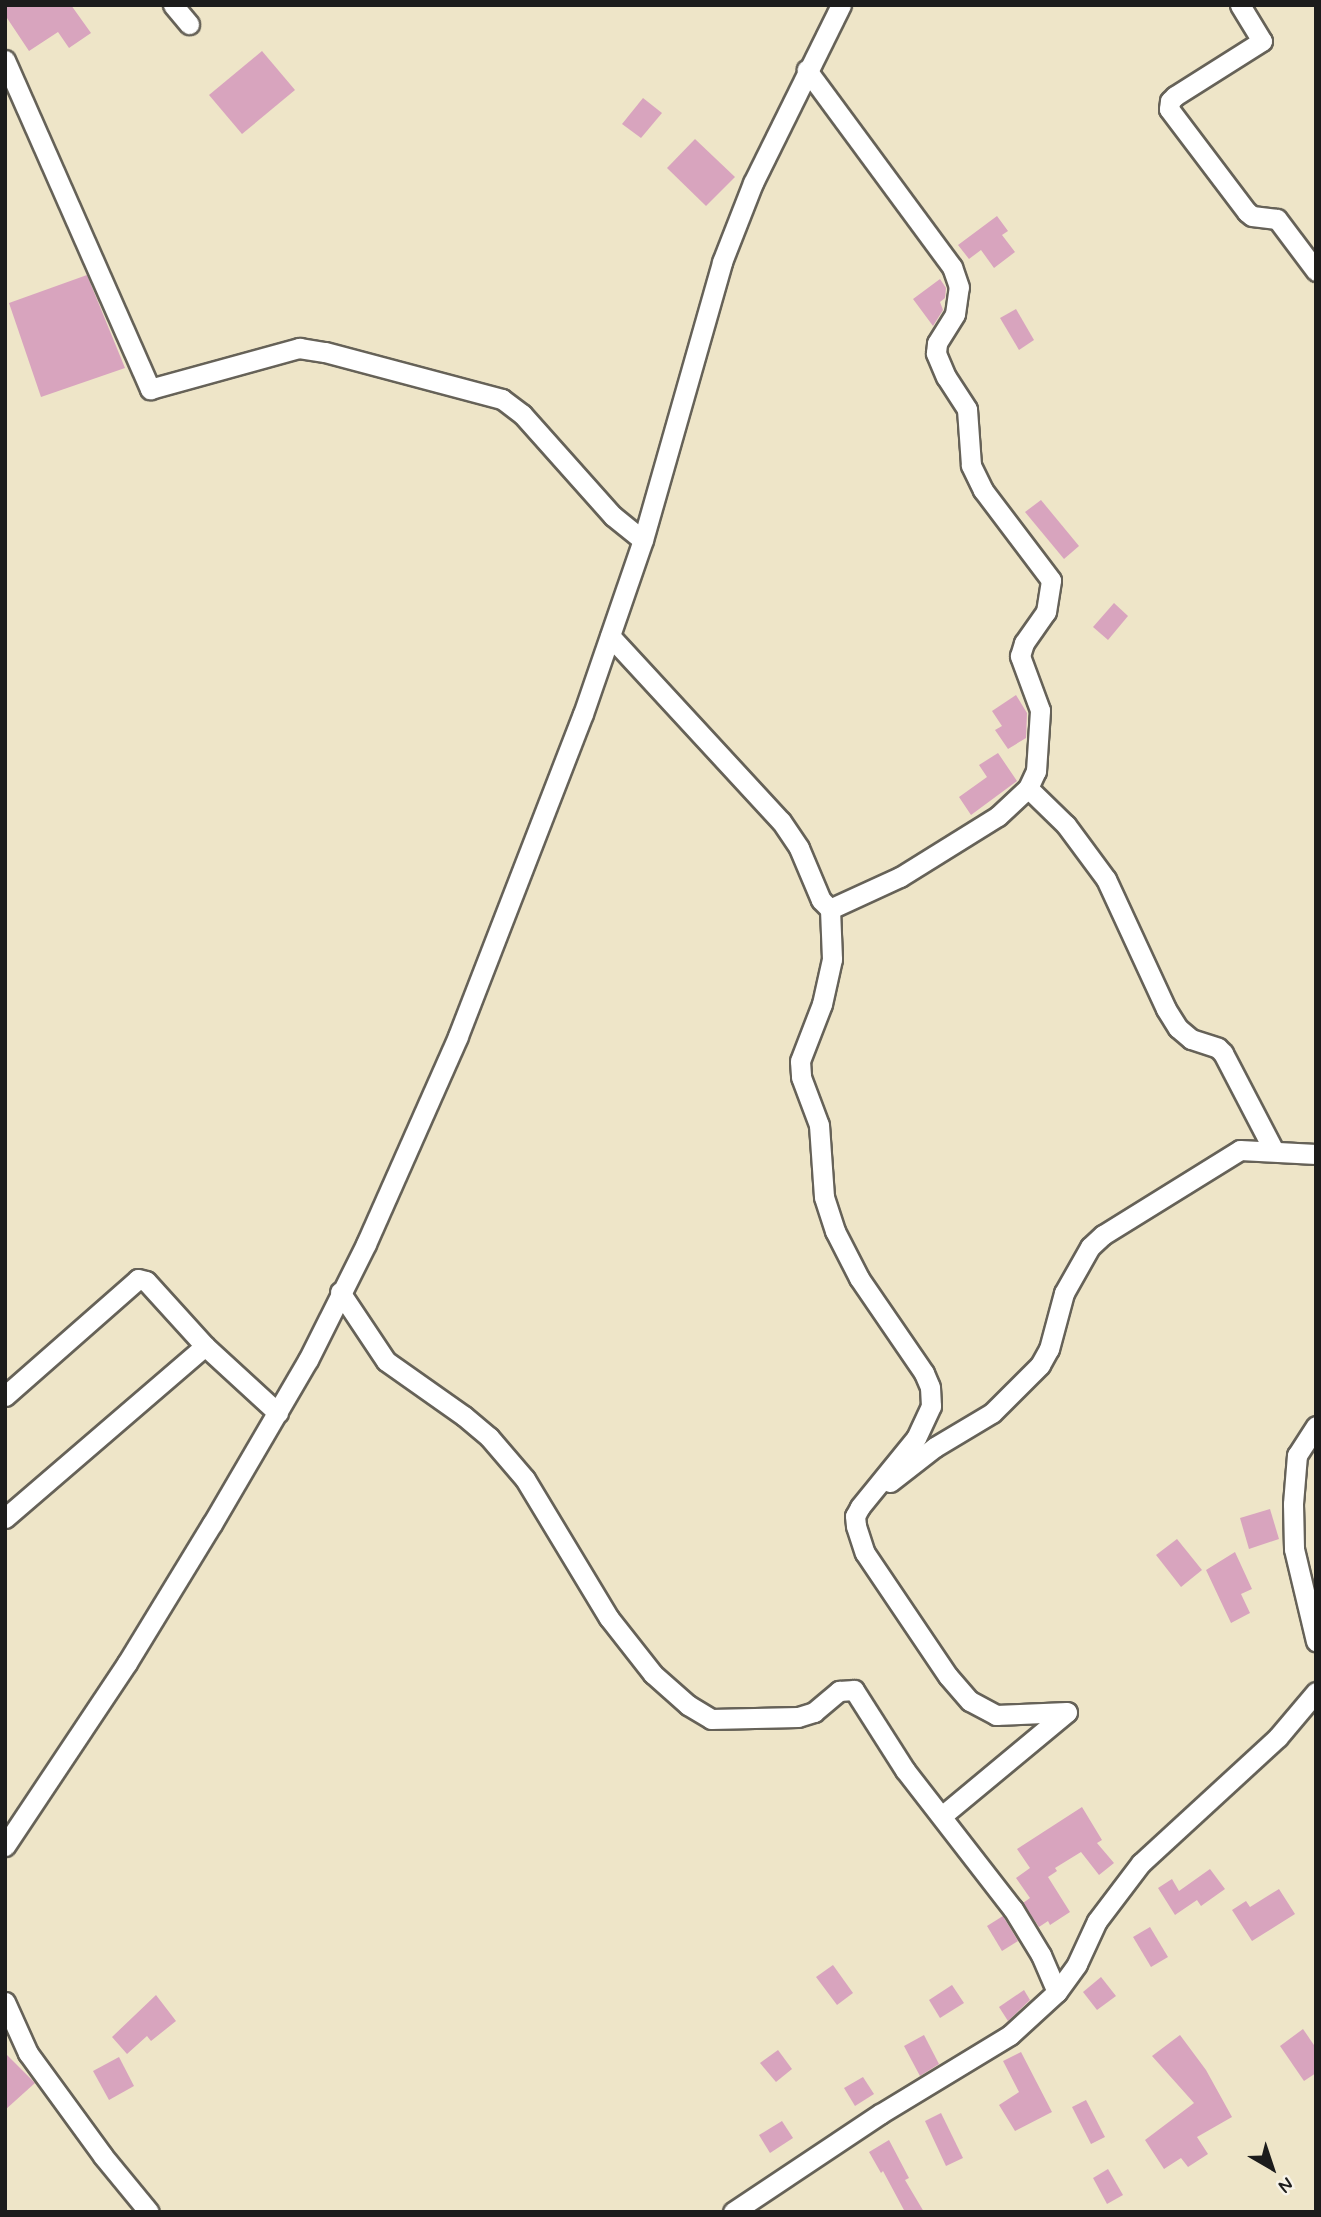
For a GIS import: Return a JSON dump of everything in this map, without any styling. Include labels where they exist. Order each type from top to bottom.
[{"type":"street","points":[[173,5],[189,24]]},
{"type":"street","points":[[5,1846],[127,1663],[278,1413],[308,1360],[366,1244],[458,1036],[610,636],[643,540],[722,262],[753,183],[841,5]]},
{"type":"street","points":[[1240,5],[1262,41],[1175,96],[1170,101],[1169,109],[1247,212],[1252,216],[1277,219],[1316,271]]},
{"type":"street","points":[[5,60],[150,389],[299,348],[502,399],[522,414],[573,475],[613,516],[643,540]]},
{"type":"street","points":[[807,70],[952,267],[960,287],[959,302],[937,343],[936,353],[943,370],[967,408],[971,465],[983,491],[1051,580],[1046,612],[1024,643],[1020,656],[1037,699],[1041,722],[1039,756],[1028,788],[998,816],[900,877],[830,909]]},
{"type":"street","points":[[610,636],[781,821],[799,848],[821,900],[830,909],[832,959],[822,1004],[800,1061],[802,1077],[819,1125],[824,1197],[835,1231],[859,1278],[924,1373],[930,1387],[931,1406],[916,1438],[855,1516],[865,1553],[948,1676],[970,1701],[996,1715],[1066,1712],[943,1815]]},
{"type":"street","points":[[1028,788],[1066,825],[1106,879],[1166,1009],[1178,1028],[1191,1039],[1218,1048],[1223,1053],[1274,1151]]},
{"type":"street","points":[[860,1507],[935,1447],[992,1413],[1040,1365],[1049,1349],[1064,1293],[1090,1247],[1102,1235],[1226,1156],[1240,1150],[1316,1154]]},
{"type":"street","points":[[5,1396],[138,1279],[146,1281],[205,1346],[278,1413]]},
{"type":"street","points":[[340,1292],[386,1361],[489,1437],[525,1479],[609,1618],[653,1674],[673,1693],[711,1718],[742,1719],[798,1717],[814,1712],[839,1691],[854,1690],[905,1770],[943,1815],[1013,1909],[1041,1955],[1057,1992]]},
{"type":"street","points":[[5,1518],[205,1346]]},
{"type":"street","points":[[1316,1426],[1297,1455],[1293,1504],[1294,1549],[1316,1641]]},
{"type":"street","points":[[733,2212],[880,2115],[1010,2035],[1057,1992],[1077,1964],[1097,1922],[1141,1863],[1278,1737],[1316,1692]]},
{"type":"street","points":[[5,2002],[28,2053],[103,2156],[149,2212]]},
{"type":"building","points":[[5,5],[71,5],[91,33],[69,48],[58,32],[29,51],[5,15]]},
{"type":"building","points":[[262,51],[295,90],[242,134],[209,95]]},
{"type":"building","points":[[643,98],[662,113],[641,138],[622,124]]},
{"type":"building","points":[[695,139],[735,177],[706,206],[667,168]]},
{"type":"building","points":[[997,216],[1008,231],[1002,235],[1015,252],[994,268],[981,250],[969,259],[958,245]]},
{"type":"building","points":[[87,275],[125,368],[41,397],[9,303]]},
{"type":"building","points":[[940,279],[946,288],[945,298],[940,302],[943,310],[933,326],[913,299]]},
{"type":"building","points":[[1016,309],[1034,340],[1019,350],[1000,318]]},
{"type":"building","points":[[1041,500],[1079,546],[1064,559],[1025,512]]},
{"type":"building","points":[[1114,603],[1128,616],[1108,640],[1093,627]]},
{"type":"building","points":[[1016,695],[1027,713],[1026,738],[1008,749],[995,730],[1002,726],[992,711]]},
{"type":"building","points":[[998,753],[1017,781],[971,815],[959,797],[987,777],[979,765]]},
{"type":"building","points":[[1270,1509],[1279,1539],[1249,1549],[1240,1518]]},
{"type":"building","points":[[1177,1539],[1202,1570],[1181,1587],[1156,1555]]},
{"type":"building","points":[[1235,1552],[1252,1589],[1241,1594],[1250,1613],[1231,1623],[1206,1570]]},
{"type":"building","points":[[1082,1807],[1102,1840],[1097,1843],[1114,1863],[1099,1875],[1081,1852],[1055,1868],[1057,1871],[1048,1877],[1070,1912],[1050,1925],[1048,1921],[1039,1927],[1023,1903],[1030,1898],[1016,1878],[1030,1868],[1017,1849]]},
{"type":"building","points":[[1210,1869],[1225,1889],[1201,1906],[1197,1900],[1175,1915],[1158,1888],[1172,1879],[1179,1891]]},
{"type":"building","points":[[1279,1889],[1295,1914],[1252,1941],[1232,1910],[1246,1901],[1250,1907]]},
{"type":"building","points":[[1003,1916],[1018,1941],[1002,1951],[987,1926]]},
{"type":"building","points":[[1150,1927],[1168,1957],[1151,1967],[1133,1937]]},
{"type":"building","points":[[833,1965],[853,1993],[837,2005],[816,1977]]},
{"type":"building","points":[[1101,1977],[1116,1996],[1097,2010],[1083,1992]]},
{"type":"building","points":[[952,1985],[964,2003],[940,2018],[929,2000]]},
{"type":"building","points":[[1024,1990],[1030,2000],[1008,2021],[999,2007]]},
{"type":"building","points":[[156,1995],[176,2021],[151,2041],[147,2036],[127,2054],[112,2037]]},
{"type":"building","points":[[1303,2029],[1316,2048],[1316,2073],[1304,2081],[1280,2046]]},
{"type":"building","points":[[924,2035],[939,2064],[920,2076],[904,2046]]},
{"type":"building","points":[[1180,2035],[1206,2070],[1232,2117],[1197,2137],[1208,2154],[1188,2167],[1181,2158],[1164,2169],[1145,2140],[1194,2103],[1152,2056]]},
{"type":"building","points":[[778,2050],[792,2069],[776,2082],[760,2063]]},
{"type":"building","points":[[1021,2052],[1052,2112],[1015,2131],[999,2105],[1019,2092],[1003,2061]]},
{"type":"building","points":[[5,2053],[35,2083],[5,2110]]},
{"type":"building","points":[[119,2057],[134,2086],[109,2100],[93,2071]]},
{"type":"building","points":[[863,2077],[874,2094],[855,2106],[844,2088]]},
{"type":"building","points":[[1086,2100],[1105,2137],[1091,2144],[1072,2107]]},
{"type":"building","points":[[941,2113],[963,2158],[946,2166],[925,2121]]},
{"type":"building","points":[[782,2121],[793,2138],[770,2153],[759,2135]]},
{"type":"building","points":[[889,2140],[909,2178],[905,2180],[924,2212],[905,2212],[883,2171],[881,2173],[869,2152]]},
{"type":"building","points":[[1108,2169],[1123,2195],[1107,2204],[1093,2178]]}]
